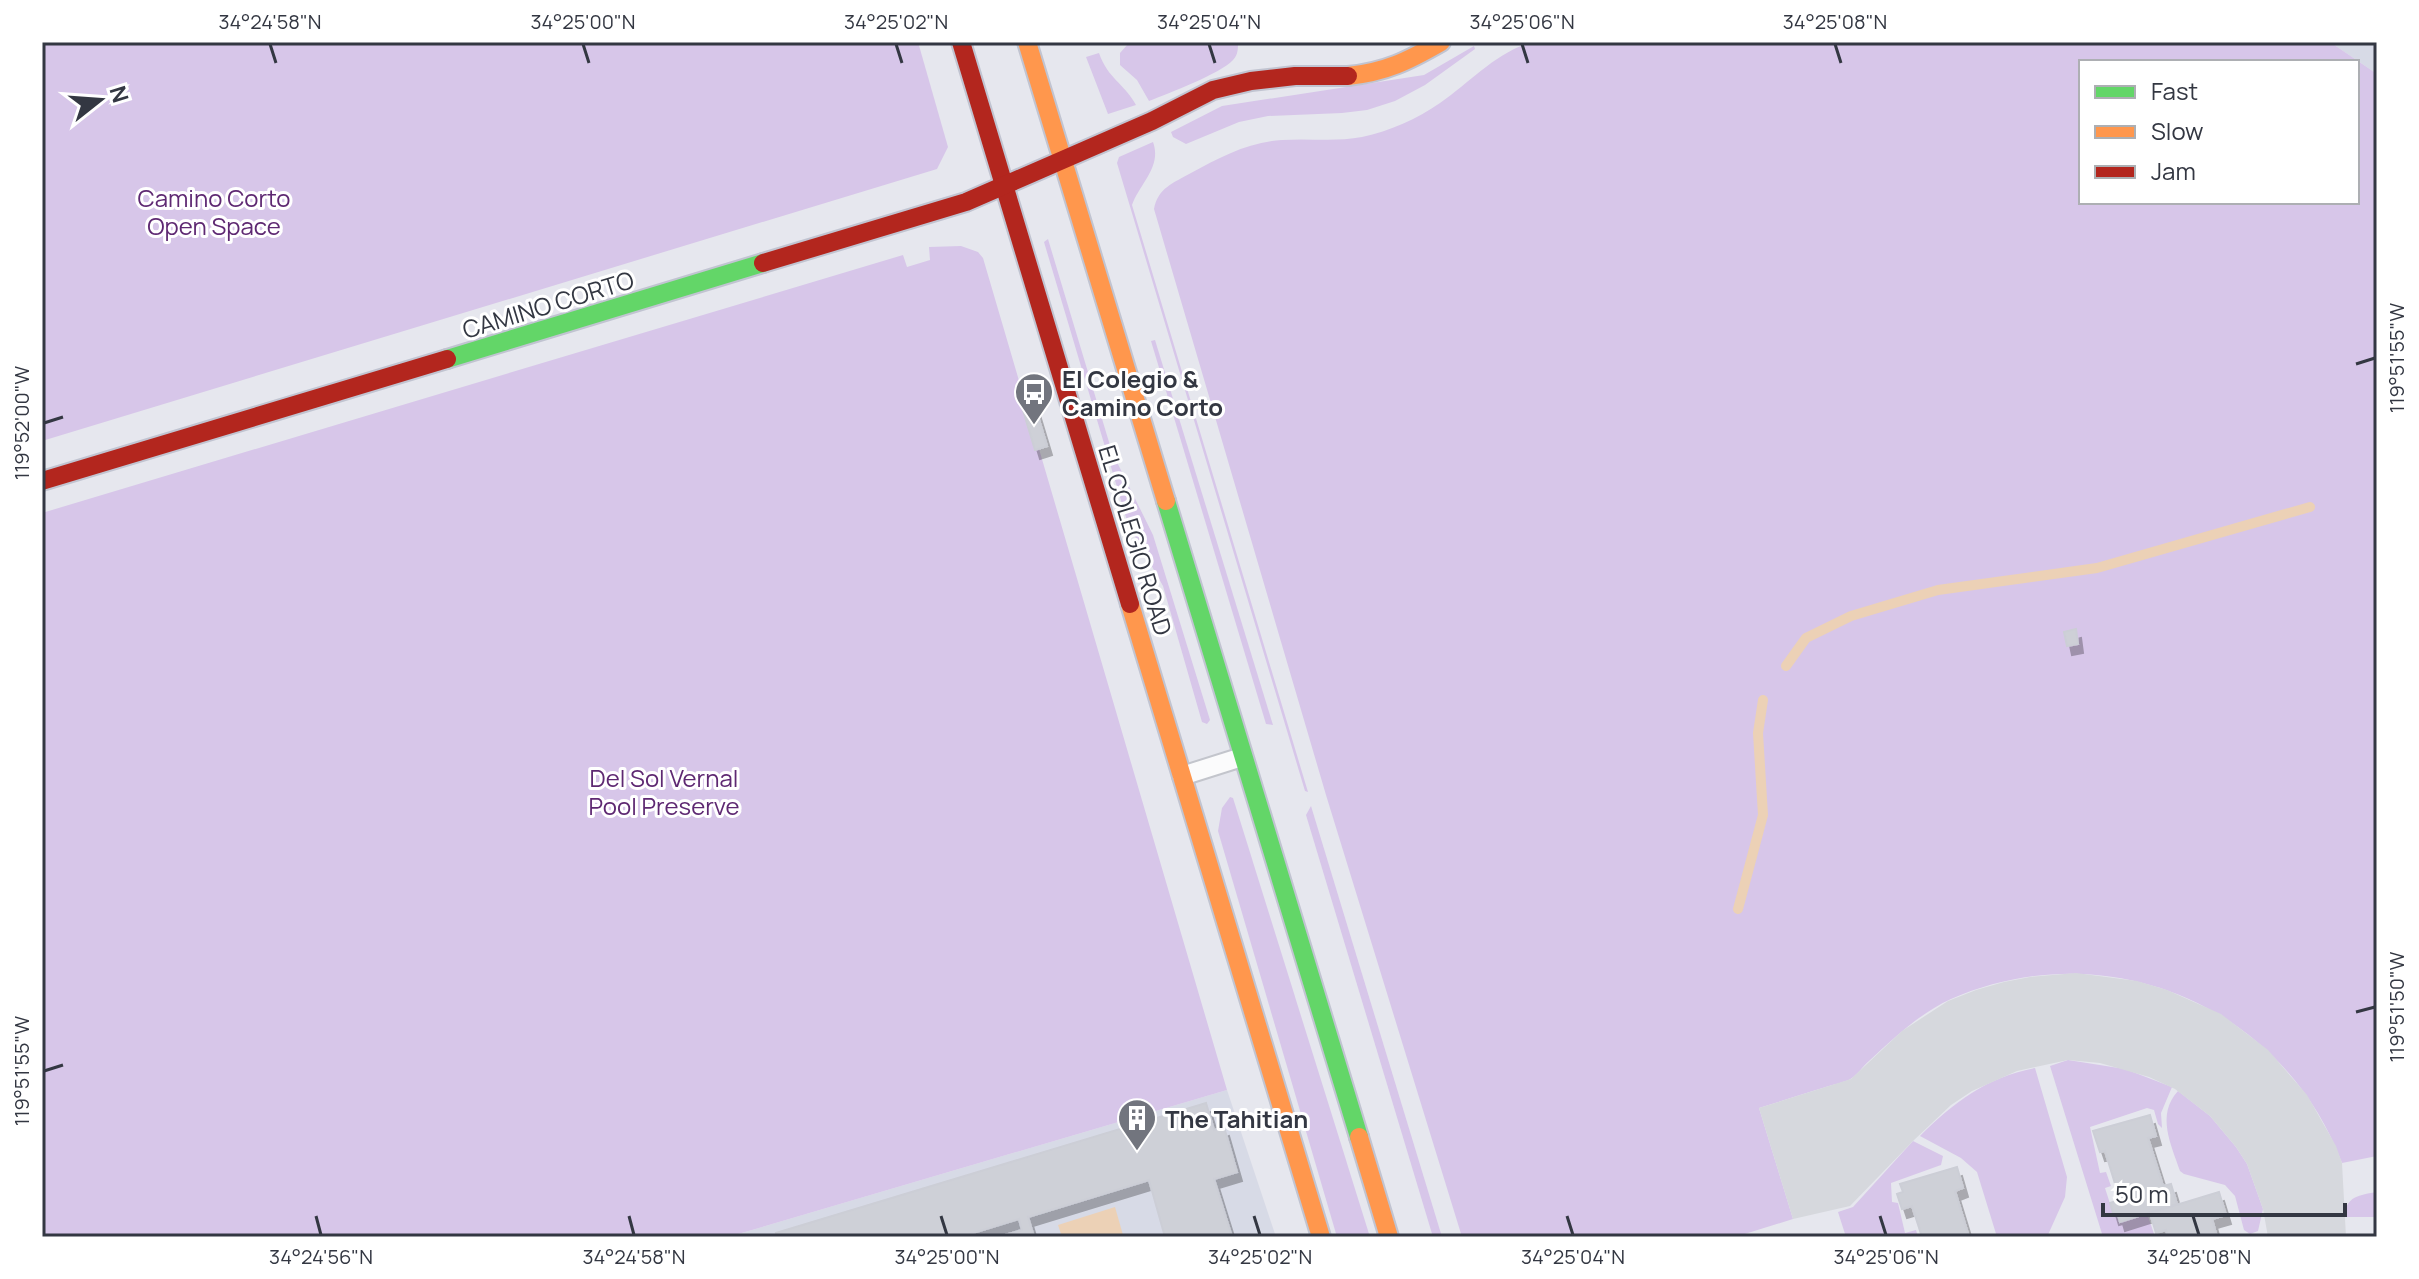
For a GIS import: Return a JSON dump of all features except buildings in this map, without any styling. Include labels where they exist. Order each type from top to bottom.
[{"type":"main road","name":"EL COLEGIO ROAD","points":[[961,42],[1321,1237]]},
{"type":"main road","name":"EL COLEGIO ROAD","points":[[1027,42],[1389,1237]]},
{"type":"main road","name":"CAMINO CORTO","points":[[42,481],[966,202],[1152,121],[1213,90],[1251,81],[1295,76],[1376,73],[1406,62],[1441,42]]},
{"type":"lane","points":[[1182,776],[1242,757]]},
{"type":"shaded area","points":[[2330,42],[2377,42],[2377,74]]},
{"type":"shaded area","points":[[2076,973],[2137,981],[2167,990],[2221,1014],[2268,1050],[2307,1095],[2336,1146],[2342,1163],[2346,1237],[2268,1237],[2263,1209],[2247,1164],[2210,1116],[2175,1089],[2149,1077],[2100,1063],[2068,1060],[2017,1071],[1972,1091],[1951,1105],[1850,1206],[1793,1219],[1759,1108],[1851,1079],[1902,1031],[1948,1001],[2004,982]]},
{"type":"shaded area","name":"The Tahitian","points":[[1227,1090],[1276,1237],[728,1237]]},
{"type":"shaded area","points":[[1115,1207],[1123,1235],[1062,1237],[1058,1225]]},
{"type":"green space","name":"Camino Corto Open Space","points":[[42,42],[918,42],[948,147],[937,169],[42,441]]},
{"type":"green space","points":[[1238,42],[1238,47],[1233,60],[1217,71],[1149,101],[1137,80],[1120,65],[1120,53],[1128,44]]},
{"type":"green space","points":[[1531,42],[2330,42],[2356,60],[2079,60],[2079,204],[2359,204],[2359,62],[2377,74],[2377,1156],[2342,1163],[2315,1108],[2278,1061],[2233,1024],[2182,996],[2127,979],[2069,974],[2010,980],[1951,999],[1908,1027],[1850,1079],[1759,1108],[1793,1219],[1735,1237],[1462,1237],[1326,795],[1154,209],[1159,196],[1172,183],[1246,147],[1270,141],[1352,138],[1403,124],[1440,103],[1494,61]]},
{"type":"green space","points":[[1474,46],[1475,49],[1425,85],[1395,101],[1367,110],[1268,116],[1239,122],[1186,144],[1173,137],[1171,132],[1222,106],[1424,75]]},
{"type":"green space","points":[[1099,53],[1107,69],[1136,105],[1108,114],[1086,57]]},
{"type":"green space","points":[[1153,142],[1155,159],[1132,205],[1308,792],[1305,791],[1117,163],[1119,157]]},
{"type":"green space","points":[[1048,239],[1112,452],[1153,535],[1210,720],[1207,724],[1202,722],[1163,586],[1128,524],[1044,242]]},
{"type":"green space","name":"Del Sol Vernal Pool Preserve","points":[[961,246],[978,252],[983,258],[1227,1090],[728,1237],[42,1237],[42,513],[903,255],[907,267],[930,260],[929,247]]},
{"type":"green space","points":[[1155,340],[1273,725],[1266,724],[1151,341]]},
{"type":"green space","points":[[1230,797],[1233,798],[1370,1237],[1337,1237],[1218,831],[1222,808]]},
{"type":"green space","points":[[1311,806],[1442,1237],[1433,1237],[1306,815]]},
{"type":"green space","points":[[2068,1060],[2125,1069],[2172,1087],[2161,1113],[2162,1128],[2154,1110],[2147,1108],[2090,1127],[2100,1173],[2106,1172],[2111,1186],[2105,1188],[2114,1216],[2118,1215],[2120,1222],[2147,1213],[2155,1237],[2103,1237],[2050,1066]]},
{"type":"green space","points":[[2035,1068],[2067,1177],[2065,1197],[2047,1237],[1997,1237],[1977,1172],[1961,1158],[1920,1136],[1972,1093],[2002,1078]]},
{"type":"green space","points":[[2178,1091],[2210,1116],[2247,1164],[2263,1209],[2258,1231],[2250,1234],[2244,1230],[2235,1196],[2225,1185],[2180,1171],[2167,1130],[2168,1110]]},
{"type":"green space","points":[[1913,1141],[1943,1156],[1941,1165],[1891,1183],[1892,1202],[1898,1203],[1905,1233],[1916,1230],[1918,1237],[1846,1237],[1838,1212],[1853,1207]]},
{"type":"green space","points":[[2377,1192],[2377,1217],[2345,1217],[2351,1201]]},
{"type":"waterway","points":[[1786,666],[1806,638],[1851,616],[1938,590],[2097,568],[2310,507]]},
{"type":"waterway","points":[[1738,909],[1763,815],[1758,733],[1763,700]]},
{"type":"traffic: fast","points":[[447,359],[763,263]]},
{"type":"traffic: fast","points":[[1166,501],[1359,1137]]},
{"type":"traffic: slow","points":[[1027,42],[1166,501]]},
{"type":"traffic: slow","points":[[1348,76],[1396,65],[1441,42]]},
{"type":"traffic: slow","points":[[1130,604],[1321,1237]]},
{"type":"traffic: slow","points":[[1359,1137],[1389,1237]]},
{"type":"traffic: jam","points":[[961,42],[1130,604]]},
{"type":"traffic: jam","points":[[763,263],[966,202],[1152,121],[1213,90],[1251,81],[1295,76],[1348,76]]},
{"type":"traffic: jam","points":[[42,481],[447,359]]},
{"type":"place","name":"El Colegio & Camino Corto","points":[[1034,426]]},
{"type":"place","name":"The Tahitian","points":[[1137,1152]]}]
